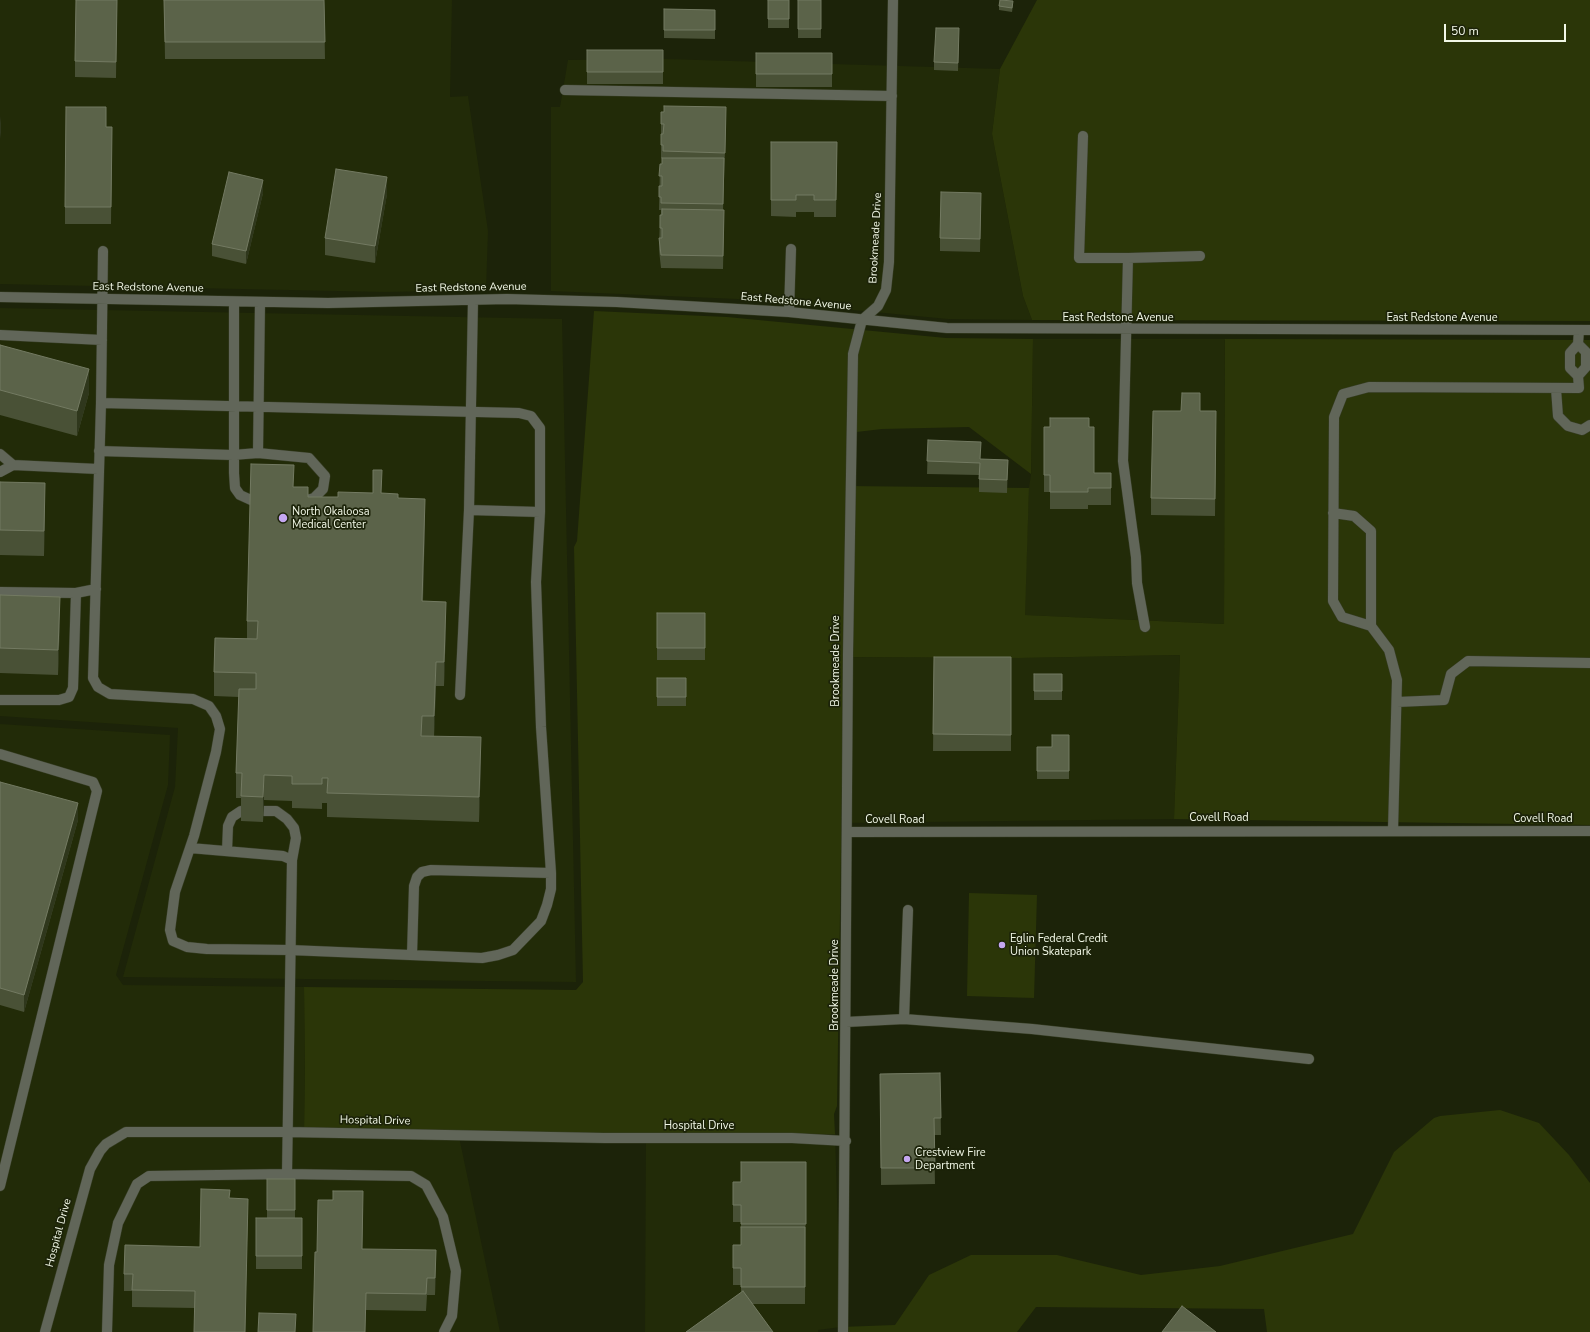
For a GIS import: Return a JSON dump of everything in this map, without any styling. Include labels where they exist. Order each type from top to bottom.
[{"type":"street","name":"Brookmeade Drive","points":[[843,1332],[846,1141],[848,654],[853,354],[862,320],[878,306],[886,290],[889,262],[893,0]]},
{"type":"street","points":[[565,90],[892,96]]},
{"type":"street","points":[[1083,136],[1079,258],[1200,256]]},
{"type":"street","points":[[789,312],[791,249]]},
{"type":"street","points":[[101,403],[471,410],[519,413],[531,416],[540,428],[540,512],[536,582],[541,727],[551,890],[541,921],[513,950],[482,958],[290,950],[207,949],[187,947],[173,941],[170,930],[175,892],[190,848],[216,752],[220,729],[216,716],[209,706],[193,699],[110,694],[98,688],[93,678],[101,403],[103,251]]},
{"type":"street","points":[[1128,258],[1123,461],[1136,557],[1137,583],[1145,627]]},
{"type":"street","name":"East Redstone Avenue","points":[[0,297],[328,303],[473,300],[622,302],[789,312],[947,328],[1127,330],[1590,330]]},
{"type":"street","points":[[460,695],[469,510],[473,300]]},
{"type":"street","points":[[234,302],[235,406],[233,455],[235,488],[240,495],[251,500]]},
{"type":"street","points":[[258,452],[257,406],[260,302]]},
{"type":"street","points":[[1579,330],[1578,344],[1570,353],[1570,368],[1578,376],[1579,388]]},
{"type":"street","points":[[0,335],[102,340]]},
{"type":"street","points":[[1578,344],[1586,352],[1586,368],[1578,376]]},
{"type":"street","points":[[1393,830],[1397,680],[1389,650],[1371,626],[1342,617],[1332,601],[1334,417],[1343,394],[1369,388],[1590,388]]},
{"type":"street","points":[[1556,389],[1558,416],[1568,426],[1582,430],[1590,425]]},
{"type":"street","points":[[99,451],[233,455],[258,452],[309,458],[325,476],[324,489],[314,498],[294,502]]},
{"type":"street","points":[[0,454],[13,465]]},
{"type":"street","points":[[0,472],[13,465],[98,469]]},
{"type":"street","points":[[469,510],[540,512]]},
{"type":"street","points":[[1334,513],[1354,516],[1371,531],[1371,626]]},
{"type":"street","points":[[0,592],[76,593],[96,589]]},
{"type":"street","points":[[0,700],[59,700],[69,697],[73,688],[76,593]]},
{"type":"street","points":[[1397,702],[1444,700],[1452,674],[1468,661],[1590,663]]},
{"type":"street","points":[[0,754],[93,782],[97,791],[0,1186]]},
{"type":"street","points":[[227,851],[228,826],[232,817],[241,811]]},
{"type":"street","points":[[264,811],[276,811],[287,819],[294,828],[296,838],[292,860],[287,1174]]},
{"type":"street","name":"Covell Road","points":[[848,832],[1393,830],[1590,831]]},
{"type":"street","points":[[190,848],[283,856],[292,860]]},
{"type":"street","points":[[412,955],[414,886],[417,877],[422,872],[432,870],[551,873]]},
{"type":"street","points":[[904,1019],[908,910]]},
{"type":"street","points":[[846,1022],[904,1019],[1032,1028],[1309,1059]]},
{"type":"street","name":"Hospital Drive","points":[[45,1332],[90,1170],[100,1151],[106,1144],[126,1132],[287,1132],[596,1138],[792,1138],[846,1141]]},
{"type":"street","points":[[108,1332],[109,1265],[118,1223],[137,1184],[149,1176],[287,1174],[411,1176],[426,1185],[443,1217],[456,1271],[452,1316],[444,1332]]},
{"type":"shaded area","points":[[0,0],[452,0],[450,97],[468,96],[488,231],[486,290],[385,292],[0,284]]},
{"type":"shaded area","points":[[1037,0],[1590,0],[1590,321],[1032,320],[1023,296],[992,134],[1000,69]]},
{"type":"shaded area","points":[[665,59],[1000,69],[992,134],[1023,296],[1032,320],[948,319],[737,299],[551,291],[551,107],[560,107],[568,60]]},
{"type":"shaded area","name":"North Okaloosa Medical Center","points":[[0,308],[562,319],[576,982],[123,977],[175,787],[178,728],[0,716]]},
{"type":"shaded area","points":[[594,311],[727,317],[946,338],[1033,339],[1031,474],[969,427],[882,429],[848,433],[847,486],[1029,488],[1025,615],[1224,624],[1225,339],[1590,340],[1590,825],[1174,819],[1180,655],[1019,658],[844,657],[837,1106],[834,1114],[835,1134],[304,1132],[304,987],[576,990],[583,982],[574,547],[577,541]]},
{"type":"shaded area","points":[[1033,339],[1225,339],[1224,624],[1024,615],[1029,488],[1031,474]]},
{"type":"shaded area","points":[[1180,655],[1174,819],[842,823],[844,657],[1019,658]]},
{"type":"shaded area","points":[[0,724],[170,735],[168,785],[116,975],[123,985],[304,987],[304,1132],[458,1132],[500,1332],[0,1332]]},
{"type":"shaded area","name":"Eglin Federal Credit Union Skatepark","points":[[969,893],[1037,895],[1034,998],[967,996]]},
{"type":"shaded area","points":[[1500,1110],[1539,1123],[1569,1155],[1590,1183],[1590,1332],[1267,1332],[1264,1309],[1036,1307],[1017,1332],[840,1332],[841,1327],[895,1325],[929,1275],[971,1255],[1057,1255],[1141,1275],[1220,1266],[1353,1234],[1394,1152],[1434,1118],[1440,1116]]},
{"type":"shaded area","points":[[646,1133],[835,1134],[841,1327],[818,1330],[818,1332],[645,1332]]},
{"type":"building","points":[[76,0],[117,0],[116,62],[75,61]]},
{"type":"building","points":[[164,0],[324,0],[325,42],[165,42]]},
{"type":"building","points":[[768,0],[789,0],[789,19],[768,19]]},
{"type":"building","points":[[798,0],[821,0],[821,29],[798,29]]},
{"type":"building","points":[[1000,0],[1013,1],[1012,8],[999,6]]},
{"type":"building","points":[[664,9],[715,10],[715,30],[664,30]]},
{"type":"building","points":[[936,28],[959,28],[958,63],[934,62]]},
{"type":"building","points":[[587,50],[663,50],[663,72],[587,72]]},
{"type":"building","points":[[756,53],[832,53],[832,74],[756,74]]},
{"type":"building","points":[[664,106],[726,107],[725,153],[663,151],[663,145],[661,145],[661,134],[663,134],[664,124],[661,124],[661,112],[664,112]]},
{"type":"building","points":[[66,107],[106,107],[106,127],[112,127],[111,207],[65,207]]},
{"type":"building","points":[[771,142],[837,142],[836,200],[814,200],[814,195],[796,195],[796,200],[771,200]]},
{"type":"building","points":[[662,158],[724,158],[723,204],[661,203],[661,197],[659,197],[659,186],[662,186],[662,176],[659,176]]},
{"type":"building","points":[[336,169],[387,177],[375,246],[325,238]]},
{"type":"building","points":[[229,172],[263,180],[246,251],[212,244]]},
{"type":"building","points":[[941,192],[981,193],[980,239],[940,238]]},
{"type":"building","points":[[662,209],[724,210],[723,256],[661,255],[659,238],[662,238],[660,215],[662,215]]},
{"type":"building","points":[[0,345],[89,369],[77,411],[0,390]]},
{"type":"building","points":[[1182,393],[1200,393],[1200,411],[1216,411],[1215,499],[1151,498],[1153,411],[1181,411]]},
{"type":"building","points":[[1050,418],[1089,418],[1089,427],[1094,427],[1094,473],[1111,473],[1111,488],[1088,488],[1088,492],[1050,492],[1050,475],[1044,475],[1044,427],[1050,427]]},
{"type":"building","points":[[928,440],[981,442],[980,459],[1008,460],[1007,480],[979,479],[980,463],[927,461]]},
{"type":"building","points":[[251,464],[294,465],[293,487],[308,487],[308,497],[338,497],[338,492],[373,493],[373,470],[382,470],[381,493],[398,494],[398,498],[425,499],[422,601],[446,602],[444,662],[436,662],[434,716],[422,716],[421,736],[481,737],[479,797],[327,793],[328,778],[322,778],[322,784],[292,784],[292,776],[264,775],[263,797],[241,796],[242,773],[236,773],[239,689],[256,689],[256,673],[214,672],[215,638],[257,639],[258,621],[247,621]]},
{"type":"building","points":[[0,482],[45,483],[44,531],[0,530]]},
{"type":"building","points":[[0,595],[60,597],[58,650],[0,648]]},
{"type":"building","points":[[657,613],[705,613],[705,648],[657,648]]},
{"type":"building","points":[[934,657],[1011,657],[1011,735],[933,734]]},
{"type":"building","points":[[1034,674],[1062,674],[1062,691],[1034,691]]},
{"type":"building","points":[[657,678],[686,678],[686,697],[657,697]]},
{"type":"building","points":[[1052,735],[1069,735],[1069,771],[1037,771],[1037,747],[1052,747]]},
{"type":"building","points":[[0,782],[78,803],[24,995],[0,988]]},
{"type":"building","name":"Crestview Fire Department","points":[[940,1073],[941,1118],[934,1118],[935,1168],[881,1168],[880,1074]]},
{"type":"building","points":[[741,1162],[806,1162],[806,1224],[741,1224],[741,1205],[733,1205],[733,1182],[741,1182]]},
{"type":"building","points":[[267,1179],[295,1179],[295,1210],[267,1210]]},
{"type":"building","points":[[201,1189],[230,1190],[229,1198],[248,1199],[245,1332],[194,1332],[195,1291],[132,1290],[133,1274],[124,1274],[125,1245],[200,1247]]},
{"type":"building","points":[[333,1191],[363,1191],[362,1249],[436,1250],[435,1278],[427,1278],[426,1294],[366,1293],[365,1332],[313,1332],[318,1200],[333,1200]]},
{"type":"building","points":[[256,1218],[302,1218],[302,1256],[256,1256]]},
{"type":"building","points":[[741,1227],[805,1227],[805,1287],[741,1287],[741,1268],[733,1268],[733,1245],[741,1245]]},
{"type":"building","points":[[743,1291],[773,1332],[686,1332]]},
{"type":"building","points":[[1182,1306],[1216,1332],[1162,1332]]},
{"type":"building","points":[[259,1313],[296,1314],[295,1332],[258,1332]]},
{"type":"place","name":"North Okaloosa Medical Center","points":[[283,518]]},
{"type":"place","name":"Eglin Federal Credit Union Skatepark","points":[[1002,945]]},
{"type":"place","name":"Crestview Fire Department","points":[[907,1159]]}]
